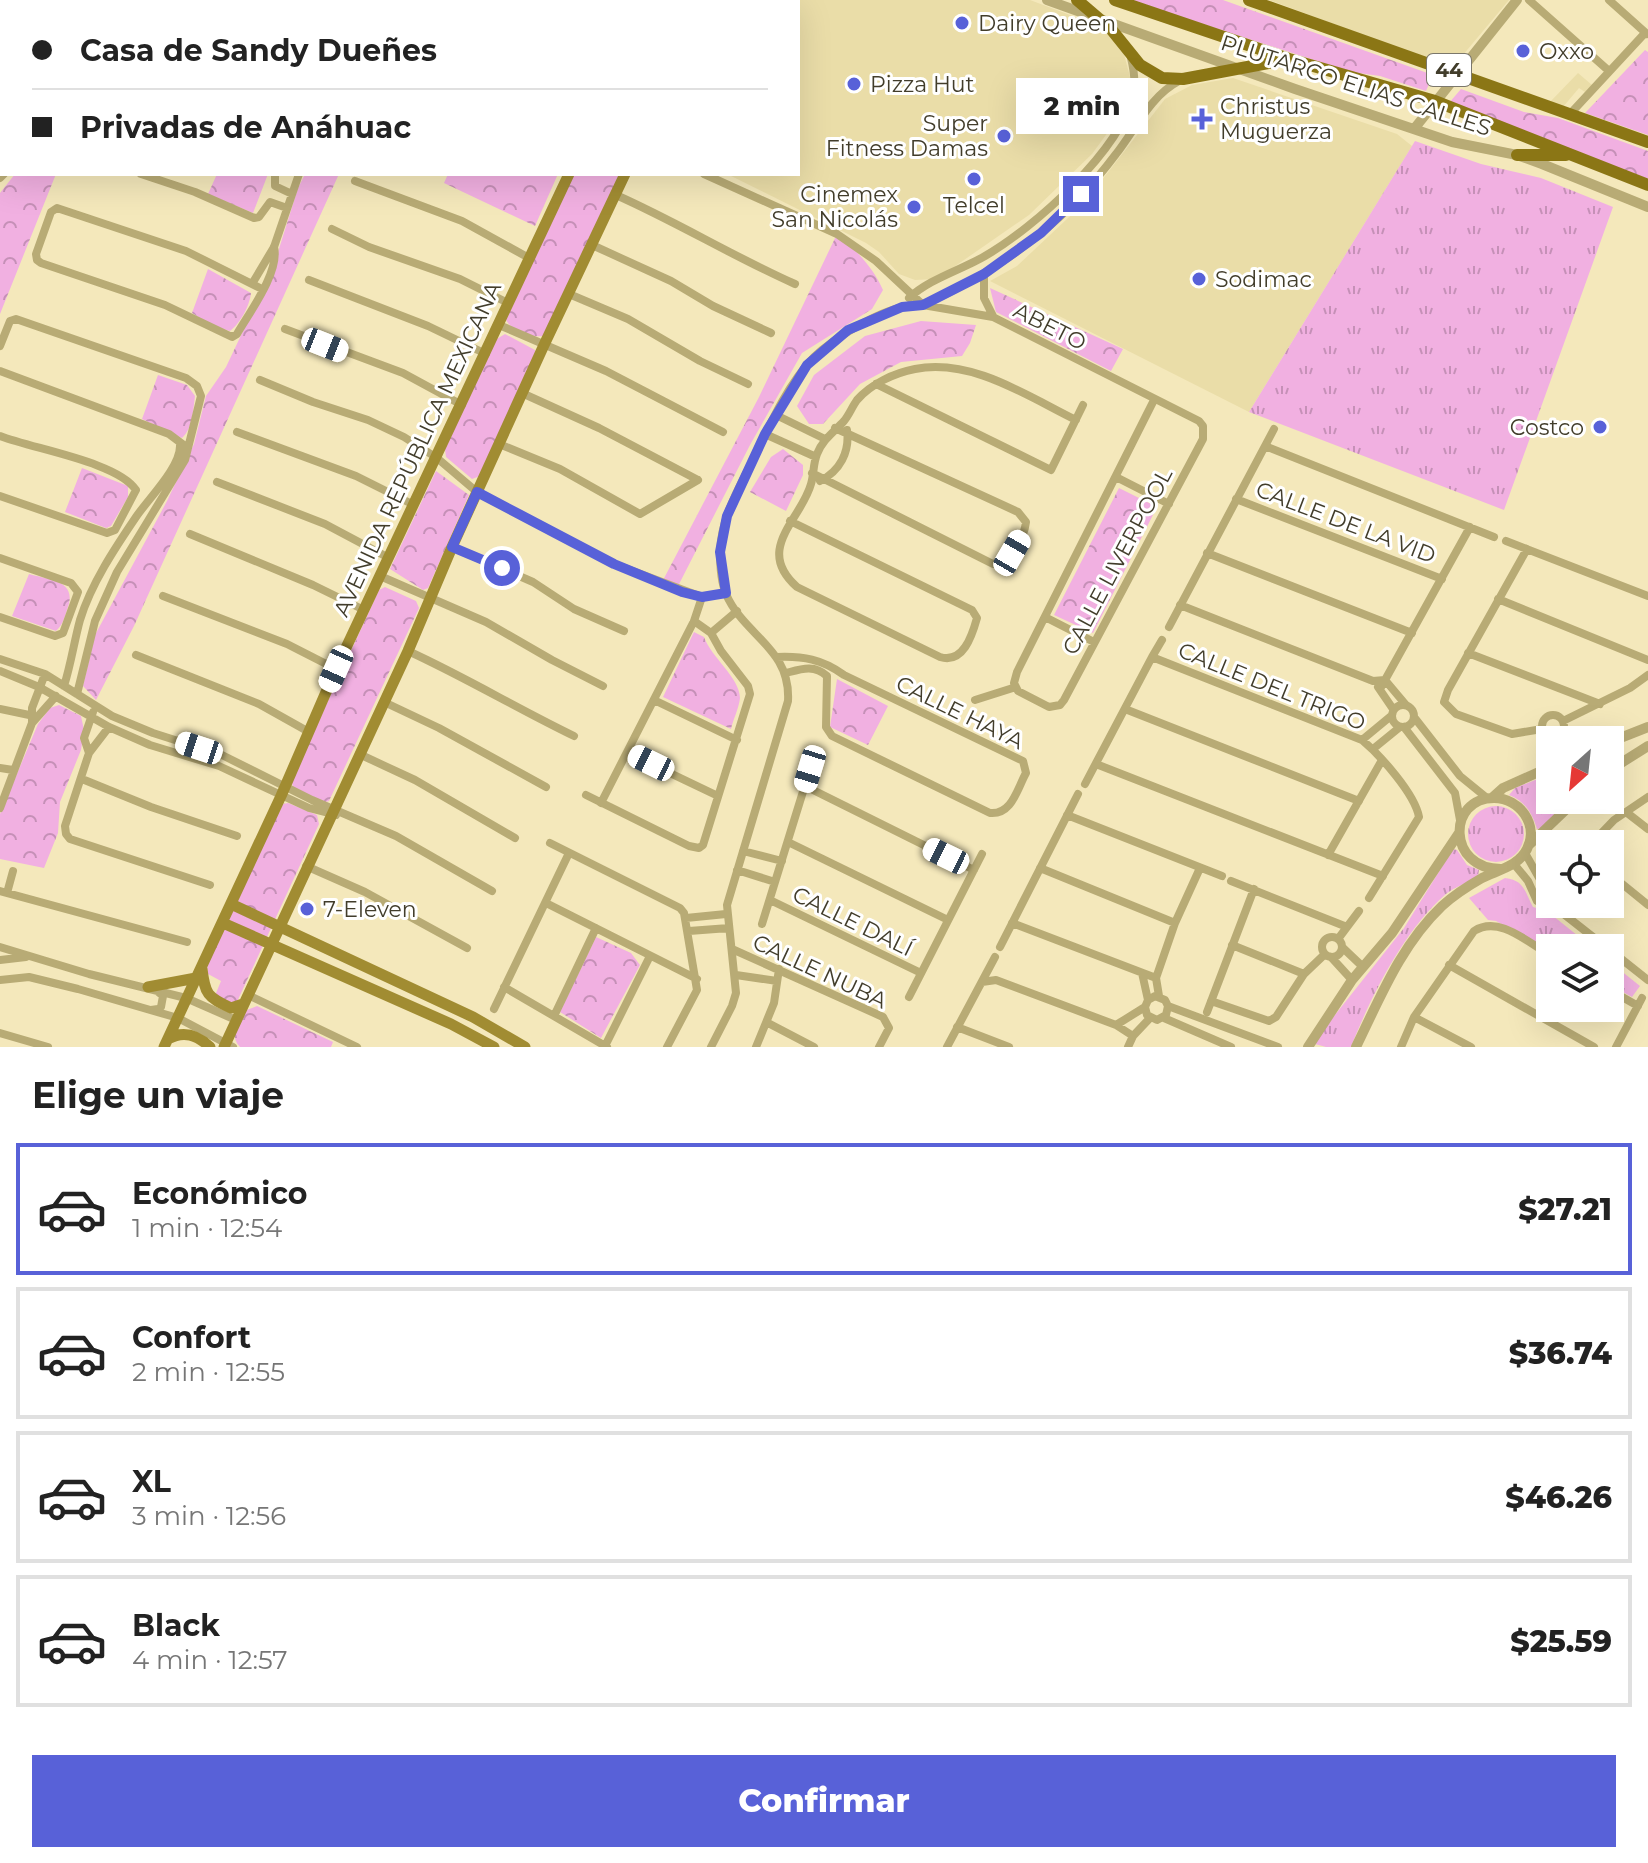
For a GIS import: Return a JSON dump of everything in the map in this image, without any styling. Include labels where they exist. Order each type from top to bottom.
[{"type":"main road","points":[[1077,0],[1099,18],[1149,73],[1162,78],[1183,79],[1289,59]]},
{"type":"main road","name":"44","points":[[1115,0],[1289,59],[1435,101],[1648,185]]},
{"type":"main road","name":"44","points":[[1249,0],[1648,142]]},
{"type":"main road","points":[[1517,155],[1576,155]]},
{"type":"main road","name":"AVENIDA REPÚBLICA MEXICANA","points":[[165,1043],[223,923],[336,669],[568,176]]},
{"type":"main road","points":[[228,1046],[236,1020],[279,925],[408,651],[477,492],[624,176]]},
{"type":"main road","points":[[231,904],[473,1017],[525,1047]]},
{"type":"main road","points":[[223,923],[451,1024],[494,1047]]},
{"type":"main road","points":[[148,987],[199,973],[209,996],[231,1008],[246,999]]},
{"type":"main road","points":[[165,1043],[181,1033],[191,1035],[210,1047]]},
{"type":"street","name":"PLUTARCO ELIAS CALLES","points":[[1047,0],[1414,129],[1482,150],[1517,155],[1648,207]]},
{"type":"street","points":[[1414,129],[1517,0]]},
{"type":"street","points":[[1529,0],[1609,71]]},
{"type":"street","points":[[1570,114],[1647,34],[1609,0]]},
{"type":"street","points":[[902,307],[912,295],[1016,236],[1092,166],[1118,128],[1131,101],[1134,81],[1130,53]]},
{"type":"street","points":[[711,1047],[736,993],[726,914],[785,714],[789,688],[786,673],[777,657],[737,611],[726,593],[720,552],[723,529],[739,487],[791,388],[816,355],[848,330],[902,307],[923,305],[984,274],[1041,233],[1102,172],[1161,95],[1183,79]]},
{"type":"street","points":[[1092,166],[1102,172]]},
{"type":"street","points":[[147,176],[195,192],[254,218],[259,217],[265,206],[273,202],[287,208]]},
{"type":"street","points":[[252,284],[274,247],[298,176]]},
{"type":"street","points":[[708,176],[837,234],[876,261],[923,305]]},
{"type":"street","points":[[274,178],[278,188],[292,194]]},
{"type":"street","points":[[355,181],[462,221],[529,258]]},
{"type":"street","points":[[616,195],[670,219],[755,266],[795,284]]},
{"type":"street","points":[[262,289],[186,251],[59,209],[51,212],[36,254],[39,262],[165,305],[234,337],[262,289],[274,264],[274,247]]},
{"type":"street","points":[[332,229],[369,247],[460,279],[508,303]]},
{"type":"street","points":[[592,245],[671,281],[713,306],[771,333]]},
{"type":"street","points":[[984,274],[983,292],[993,317]]},
{"type":"street","points":[[309,280],[428,326],[486,354]]},
{"type":"street","points":[[569,294],[628,319],[700,361],[748,384]]},
{"type":"street","name":"ABETO","points":[[923,305],[993,317],[1199,421],[1203,439]]},
{"type":"street","points":[[0,346],[12,319],[193,382],[201,396],[185,446],[147,524],[117,572],[95,621],[77,694]]},
{"type":"street","points":[[499,325],[614,375],[723,432]]},
{"type":"street","points":[[285,329],[403,373],[462,405]]},
{"type":"street","points":[[790,521],[972,610],[977,618],[962,652],[947,659],[797,587],[785,574],[780,557],[781,541],[790,521],[811,484],[816,457],[825,439],[845,420],[854,403],[876,384],[915,369],[932,367],[984,376],[1076,420]]},
{"type":"street","points":[[0,371],[169,434],[185,446]]},
{"type":"street","points":[[260,380],[388,429],[437,458],[477,492],[614,564],[702,597],[726,593]]},
{"type":"street","points":[[876,384],[1050,470],[1054,469],[1083,405]]},
{"type":"street","points":[[499,444],[560,469],[640,514],[698,480],[599,428],[524,394]]},
{"type":"street","points":[[975,700],[1016,687],[1017,672],[1154,400]]},
{"type":"street","points":[[776,415],[825,439]]},
{"type":"street","points":[[811,484],[824,479],[840,465],[848,445],[845,420]]},
{"type":"street","points":[[812,473],[993,564],[999,564],[1008,557],[1024,531],[1026,522],[1018,512],[835,428]]},
{"type":"street","points":[[1169,627],[1274,429]]},
{"type":"street","points":[[237,432],[356,476],[414,505]]},
{"type":"street","points":[[765,434],[816,457]]},
{"type":"street","points":[[0,436],[99,466],[131,482],[136,490],[115,530],[107,533],[0,496]]},
{"type":"street","name":"CALLE LIVERPOOL","points":[[1016,687],[1049,707],[1060,705],[1064,700],[1203,439]]},
{"type":"street","points":[[1265,446],[1494,537]]},
{"type":"street","points":[[1116,477],[1169,504]]},
{"type":"street","points":[[64,686],[81,616],[106,566],[135,518],[169,479]]},
{"type":"street","points":[[217,482],[325,524],[389,558]]},
{"type":"street","name":"CALLE DE LA VID","points":[[1236,499],[1442,579]]},
{"type":"street","points":[[125,514],[147,524]]},
{"type":"street","points":[[1380,689],[1470,527]]},
{"type":"street","points":[[190,534],[313,585],[364,610]]},
{"type":"street","points":[[1506,541],[1648,596]]},
{"type":"street","points":[[452,547],[533,582],[574,609],[624,631]]},
{"type":"street","points":[[1527,549],[1444,702],[1456,714],[1512,734],[1536,736]]},
{"type":"street","points":[[1207,553],[1412,633]]},
{"type":"street","points":[[0,558],[71,583],[78,592],[63,633],[55,636],[0,617]]},
{"type":"street","points":[[380,576],[486,622],[603,686]]},
{"type":"street","points":[[163,596],[287,644],[336,669]]},
{"type":"street","points":[[601,803],[694,621],[702,597]]},
{"type":"street","points":[[1498,599],[1648,660]]},
{"type":"street","points":[[1180,605],[1373,681],[1385,680]]},
{"type":"street","points":[[711,633],[737,611]]},
{"type":"street","points":[[71,612],[95,621]]},
{"type":"street","points":[[1045,617],[1094,642]]},
{"type":"street","points":[[586,795],[689,846],[699,848],[705,840],[750,699],[748,686],[711,633],[694,621]]},
{"type":"street","points":[[1152,657],[1162,640]]},
{"type":"street","points":[[408,651],[451,670],[574,736]]},
{"type":"street","points":[[1468,653],[1600,704]]},
{"type":"street","points":[[136,655],[259,704],[309,732]]},
{"type":"street","name":"CALLE HAYA","points":[[777,657],[801,656],[823,662],[1023,761],[1026,773],[1007,809],[1001,813],[990,813],[832,736],[826,727],[827,676],[809,668],[786,673]]},
{"type":"street","name":"CALLE DEL TRIGO","points":[[1085,784],[1152,657],[1362,740],[1373,749],[1411,797],[1419,817],[1383,876]]},
{"type":"street","points":[[0,659],[45,674],[95,706],[153,733],[222,755],[283,791]]},
{"type":"street","points":[[0,671],[39,687],[109,727],[150,745],[219,766],[396,836],[492,891]]},
{"type":"street","points":[[0,808],[34,718],[39,687],[45,674]]},
{"type":"street","points":[[1543,726],[1542,722],[1547,716],[1554,714],[1564,724],[1648,675]]},
{"type":"street","points":[[1385,680],[1412,710],[1414,717],[1460,776],[1490,798],[1505,799],[1524,812],[1531,834],[1527,849],[1536,865]]},
{"type":"street","points":[[1373,681],[1380,689],[1394,723],[1402,727],[1455,793],[1465,853],[1471,860],[1490,869],[1501,869]]},
{"type":"street","points":[[34,718],[56,696]]},
{"type":"street","points":[[654,700],[737,740]]},
{"type":"street","points":[[384,702],[439,728],[546,787]]},
{"type":"street","points":[[1392,713],[1399,705],[1406,705]]},
{"type":"street","points":[[89,753],[84,738],[95,706]]},
{"type":"street","points":[[0,709],[34,718]]},
{"type":"street","points":[[1125,709],[1359,801]]},
{"type":"street","name":"CALLE DEL TRIGO","points":[[1362,740],[1392,713]]},
{"type":"street","points":[[1402,727],[1410,724],[1414,717]]},
{"type":"street","points":[[109,727],[89,753],[65,826],[70,839],[210,885]]},
{"type":"street","name":"CALLE DEL TRIGO","points":[[1373,749],[1402,727]]},
{"type":"street","points":[[1624,736],[1648,727]]},
{"type":"street","points":[[1624,761],[1648,746]]},
{"type":"street","points":[[628,753],[718,796]]},
{"type":"street","points":[[359,754],[415,780],[515,838]]},
{"type":"street","points":[[1328,855],[1382,760]]},
{"type":"street","points":[[1096,764],[1383,876],[1369,898]]},
{"type":"street","points":[[0,768],[13,770]]},
{"type":"street","points":[[762,924],[810,769]]},
{"type":"street","points":[[1308,1047],[1352,980],[1392,933],[1460,828],[1470,807],[1536,773]]},
{"type":"street","points":[[82,779],[151,807],[237,836]]},
{"type":"street","points":[[805,786],[974,870]]},
{"type":"street","points":[[1000,947],[1078,794]]},
{"type":"street","points":[[1604,830],[1648,797]]},
{"type":"street","points":[[1626,812],[1648,829]]},
{"type":"street","points":[[1356,1047],[1389,976],[1430,918],[1460,892],[1514,864],[1562,814]]},
{"type":"street","points":[[1067,815],[1347,927]]},
{"type":"street","points":[[788,842],[948,920]]},
{"type":"street","points":[[550,843],[680,908],[686,918],[697,990],[667,1047]]},
{"type":"street","points":[[743,851],[782,861]]},
{"type":"street","points":[[494,1009],[569,853]]},
{"type":"street","points":[[909,997],[982,854]]},
{"type":"street","points":[[1514,864],[1536,897]]},
{"type":"street","points":[[306,866],[365,892],[467,948]]},
{"type":"street","points":[[1040,868],[1175,923]]},
{"type":"street","points":[[1200,868],[1175,923],[1156,978],[1159,996],[1168,1006],[1278,1047]]},
{"type":"street","points":[[737,870],[775,882]]},
{"type":"street","points":[[13,871],[4,892],[187,942]]},
{"type":"street","points":[[1624,885],[1648,905]]},
{"type":"street","points":[[1207,1012],[1254,889]]},
{"type":"street","name":"CALLE DALÍ","points":[[770,900],[921,973]]},
{"type":"street","points":[[546,903],[697,979]]},
{"type":"street","points":[[1211,1001],[1264,1022],[1276,1017],[1304,974],[1328,956],[1337,955],[1347,927],[1359,911]]},
{"type":"street","points":[[686,918],[726,914]]},
{"type":"street","points":[[1568,918],[1589,934]]},
{"type":"street","points":[[1012,923],[1156,978]]},
{"type":"street","points":[[1401,1047],[1414,1017],[1474,931],[1491,924],[1536,947]]},
{"type":"street","points":[[555,1014],[596,928]]},
{"type":"street","points":[[689,931],[729,928]]},
{"type":"street","points":[[1352,980],[1322,948],[1325,939],[1332,937],[1363,967]]},
{"type":"street","points":[[1232,945],[1304,974]]},
{"type":"street","points":[[0,947],[89,974],[186,998],[236,1020]]},
{"type":"street","name":"CALLE NUBA","points":[[732,949],[883,1017],[889,1028],[879,1047]]},
{"type":"street","points":[[0,960],[31,956]]},
{"type":"street","points":[[504,987],[606,1046],[650,956]]},
{"type":"street","points":[[947,1047],[995,957]]},
{"type":"street","points":[[1449,965],[1594,1047]]},
{"type":"street","points":[[1624,967],[1644,991]]},
{"type":"street","points":[[756,1047],[774,1003],[779,969]]},
{"type":"street","points":[[1142,973],[1150,1018]]},
{"type":"street","name":"CALLE NUBA","points":[[736,975],[777,981]]},
{"type":"street","points":[[0,980],[29,977],[178,1018],[228,1046]]},
{"type":"street","points":[[982,982],[996,980],[1116,1025],[1133,1036]]},
{"type":"street","points":[[142,1009],[158,1009],[163,1001],[160,992],[148,987]]},
{"type":"street","points":[[1624,990],[1644,991]]},
{"type":"street","points":[[1616,1047],[1644,991]]},
{"type":"street","points":[[1116,1025],[1159,996]]},
{"type":"street","points":[[246,999],[357,1047]]},
{"type":"street","points":[[1164,1018],[1168,1006]]},
{"type":"street","points":[[1414,1017],[1471,1047]]},
{"type":"street","points":[[1150,1018],[1164,1018],[1231,1047]]},
{"type":"street","points":[[1128,1047],[1133,1036],[1150,1018]]},
{"type":"street","points":[[768,1023],[814,1047]]},
{"type":"street","points":[[957,1027],[1009,1047]]},
{"type":"street","points":[[0,1033],[48,1047]]},
{"type":"shaded area","points":[[800,0],[1030,0],[1102,27],[1123,50],[1130,91],[1122,113],[1092,154],[1029,215],[934,279],[915,280],[899,274],[866,243],[731,176],[800,176]]},
{"type":"shaded area","points":[[1269,0],[1509,0],[1452,68]]},
{"type":"shaded area","points":[[1578,73],[1592,85],[1585,92],[1579,88],[1563,107],[1550,102]]},
{"type":"shaded area","points":[[1233,78],[1397,134],[1412,146],[1249,412],[990,281],[1017,266],[1084,203],[1165,99],[1192,85]]},
{"type":"green space","points":[[1128,0],[1223,0],[1433,75],[1426,91],[1380,76],[1351,72]]},
{"type":"green space","points":[[1645,50],[1648,52],[1648,135],[1585,113]]},
{"type":"green space","points":[[1461,89],[1524,112],[1558,118],[1648,151],[1648,179],[1449,103]]},
{"type":"green space","points":[[1415,141],[1481,164],[1541,178],[1613,207],[1504,510],[1249,412]]},
{"type":"green space","points":[[13,176],[55,176],[0,314],[0,193]]},
{"type":"green space","points":[[216,176],[267,176],[253,213],[208,194]]},
{"type":"green space","points":[[304,176],[338,176],[134,626],[96,700],[83,686],[95,635],[194,444],[206,396],[226,367],[273,268]]},
{"type":"green space","points":[[447,176],[557,176],[535,226],[444,183]]},
{"type":"green space","points":[[572,176],[619,176],[544,336],[528,335],[506,320]]},
{"type":"green space","points":[[837,234],[863,259],[883,290],[872,309],[802,353],[750,445],[675,592],[661,584],[759,397]]},
{"type":"green space","points":[[208,269],[251,293],[244,314],[230,331],[215,327],[192,313]]},
{"type":"green space","points":[[990,288],[1123,349],[1111,371],[996,312]]},
{"type":"green space","points":[[921,321],[976,325],[962,356],[901,362],[860,384],[823,424],[809,424],[797,406],[814,375],[865,336]]},
{"type":"green space","points":[[505,334],[535,350],[535,358],[480,476],[472,479],[446,457],[445,449],[495,340]]},
{"type":"green space","points":[[158,375],[187,385],[195,396],[190,424],[182,438],[142,419]]},
{"type":"green space","points":[[783,449],[803,465],[803,475],[786,511],[750,492],[771,457]]},
{"type":"green space","points":[[82,468],[128,486],[128,497],[111,526],[106,528],[65,512]]},
{"type":"green space","points":[[436,471],[469,495],[428,588],[423,590],[390,569]]},
{"type":"green space","points":[[1119,488],[1157,507],[1093,633],[1054,615]]},
{"type":"green space","points":[[29,574],[53,580],[69,591],[68,607],[56,631],[12,616]]},
{"type":"green space","points":[[385,587],[416,601],[419,608],[329,801],[323,803],[294,789],[291,781],[379,590]]},
{"type":"green space","points":[[694,632],[704,637],[739,690],[740,698],[731,729],[663,697]]},
{"type":"green space","points":[[837,679],[888,706],[868,745],[830,727]]},
{"type":"green space","points":[[59,705],[81,716],[84,730],[81,750],[60,802],[58,833],[44,868],[0,859],[0,814],[38,724],[50,708]]},
{"type":"green space","points":[[1536,780],[1536,814],[1556,814],[1542,828],[1537,829],[1527,808],[1509,795],[1515,788]]},
{"type":"green space","points":[[288,803],[317,815],[319,824],[236,1004],[214,998],[221,981],[208,974],[207,964],[283,804]]},
{"type":"green space","points":[[1496,806],[1516,814],[1524,834],[1516,854],[1496,862],[1476,854],[1468,834],[1476,814]]},
{"type":"green space","points":[[1453,849],[1467,865],[1479,870],[1478,876],[1446,894],[1416,926],[1390,965],[1351,1047],[1315,1044],[1404,928]]},
{"type":"green space","points":[[1505,878],[1512,879],[1521,884],[1536,908],[1536,918],[1556,918],[1576,934],[1536,934],[1536,943],[1496,921],[1488,920],[1469,898]]},
{"type":"green space","points":[[596,937],[631,953],[640,965],[601,1038],[560,1012]]},
{"type":"green space","points":[[1624,973],[1640,986],[1632,997],[1624,993]]},
{"type":"green space","points":[[257,1006],[333,1042],[331,1047],[240,1047],[235,1038],[237,1025],[244,1011]]},
{"type":"place","name":"Dairy Queen","points":[[962,23]]},
{"type":"place","name":"Oxxo","points":[[1523,51]]},
{"type":"place","name":"Pizza Hut","points":[[854,84]]},
{"type":"place","name":"Christus Muguerza","points":[[1202,119]]},
{"type":"place","name":"Super Fitness Damas","points":[[1004,136]]},
{"type":"place","name":"Telcel","points":[[974,179]]},
{"type":"place","name":"Cinemex San Nicolás","points":[[914,207]]},
{"type":"place","name":"Sodimac","points":[[1199,279]]},
{"type":"place","name":"Costco","points":[[1600,427]]},
{"type":"place","name":"7-Eleven","points":[[307,909]]},
{"type":"route","points":[[502,568],[452,547],[477,492],[614,564],[682,592],[702,597],[726,593],[720,552],[727,516],[765,434],[807,365],[848,330],[902,307],[923,305],[984,274],[1041,233],[1081,194]]}]
